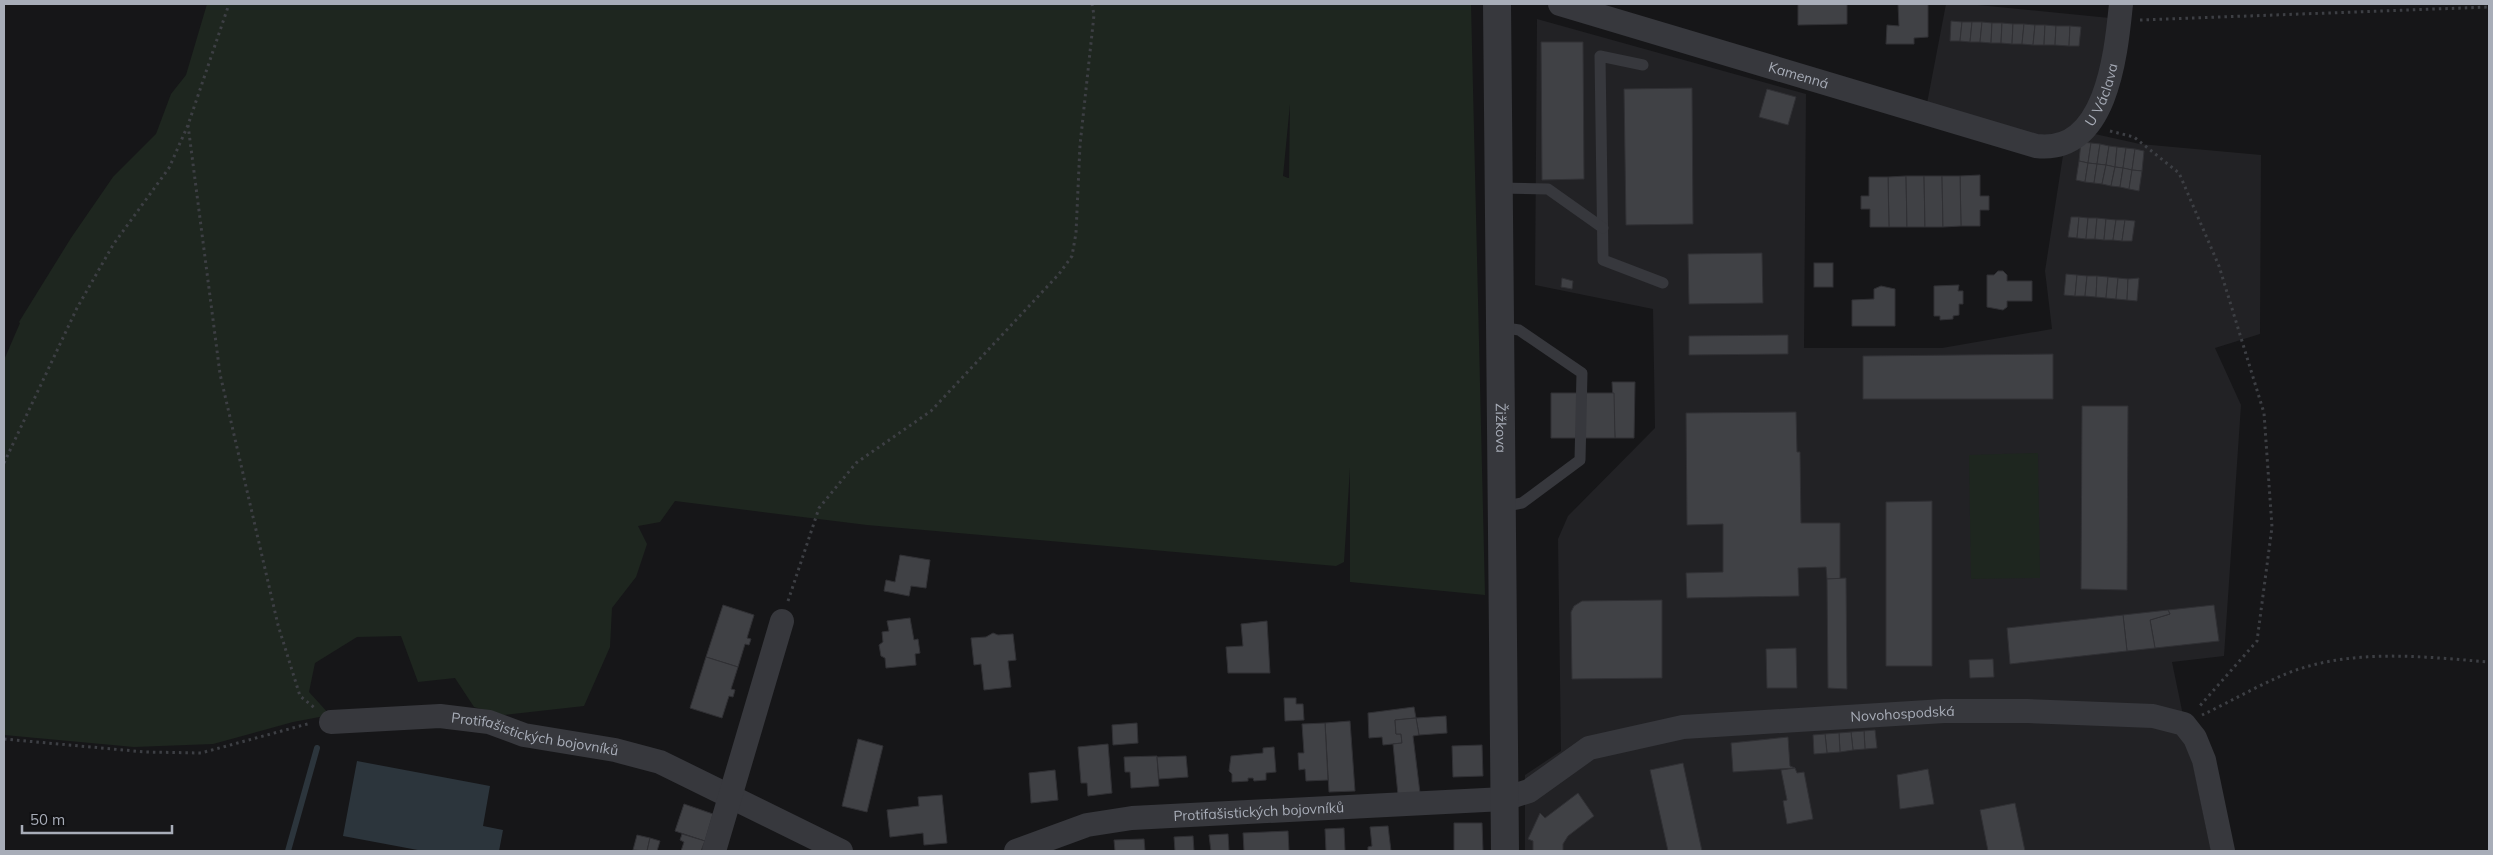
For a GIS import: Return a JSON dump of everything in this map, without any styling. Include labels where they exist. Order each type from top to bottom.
[{"type":"street","name":"Žižkova","points":[[1497,4],[1498,327],[1505,851]]},
{"type":"street","name":"Kamenná","points":[[1560,4],[2036,146]]},
{"type":"street","name":"U Václava","points":[[2036,146],[2063,145],[2076,138],[2088,124],[2104,96],[2116,57],[2120,12]]},
{"type":"street","points":[[714,851],[729,794],[782,621]]},
{"type":"street","name":"Novohospodská","points":[[1504,799],[1529,791],[1589,748],[1683,727],[1944,711],[2027,711],[2153,716],[2184,724]]},
{"type":"street","name":"Protifašistických bojovníků","points":[[332,722],[440,716],[490,722],[524,735],[615,750],[660,762],[729,794],[841,851]]},
{"type":"street","points":[[2184,724],[2195,738],[2204,760],[2223,851]]},
{"type":"street","name":"Protifašistických bojovníků","points":[[1016,851],[1087,825],[1132,818],[1504,799]]},
{"type":"lane","points":[[1643,65],[1600,56],[1603,260],[1663,283]]},
{"type":"lane","points":[[1498,188],[1548,189],[1602,228]]},
{"type":"lane","points":[[1498,327],[1519,330],[1582,373],[1580,460],[1522,503],[1501,507]]},
{"type":"path","points":[[4,463],[77,308],[113,246],[169,168],[188,126],[229,4]]},
{"type":"path","points":[[782,621],[819,508],[856,463],[931,411],[1059,274],[1072,256],[1076,233],[1080,145],[1094,16],[1092,4]]},
{"type":"path","points":[[2120,12],[2489,7]]},
{"type":"path","points":[[2088,124],[2134,137],[2179,173],[2219,266],[2264,413],[2272,527],[2257,641],[2184,724]]},
{"type":"path","points":[[188,126],[220,374],[278,625],[300,696],[332,722]]},
{"type":"path","points":[[2184,724],[2299,669],[2358,656],[2420,657],[2489,662]]},
{"type":"path","points":[[4,739],[145,752],[201,753],[305,723],[332,722]]},
{"type":"shaded area","points":[[207,4],[1471,4],[1485,595],[1350,582],[1350,468],[1344,562],[1336,566],[867,525],[675,501],[660,522],[638,526],[647,544],[636,577],[612,608],[610,647],[584,706],[504,715],[474,707],[455,678],[418,682],[401,636],[357,637],[315,663],[309,692],[330,715],[293,722],[213,744],[134,747],[4,735],[4,360],[19,322],[71,238],[113,177],[156,134],[171,94],[186,75]],"holes":[[[1290,104],[1289,178],[1283,176]]]},
{"type":"shaded area","points":[[1946,4],[1968,4],[2120,19],[2086,132],[2140,144],[2261,155],[2260,334],[2215,348],[2241,405],[2224,656],[2172,662],[2211,851],[1525,851],[1525,775],[1561,751],[1558,539],[1568,516],[1655,428],[1653,309],[1535,285],[1537,19],[1806,94],[1804,348],[1942,348],[2052,329],[2045,271],[2064,149],[1924,119]]},
{"type":"shaded area","points":[[2038,453],[2040,578],[1971,579],[1969,455]]},
{"type":"shaded area","points":[[357,761],[490,786],[483,826],[503,830],[499,851],[423,851],[343,836]]},
{"type":"building","points":[[1798,4],[1847,4],[1847,24],[1798,25]]},
{"type":"building","points":[[1898,4],[1928,4],[1928,37],[1914,38],[1914,44],[1886,44],[1887,25],[1899,26]]},
{"type":"building","points":[[1951,21],[1962,22],[1960,41],[1950,41]]},
{"type":"building","points":[[1962,22],[1972,22],[1970,42],[1960,41]]},
{"type":"building","points":[[1972,22],[1982,22],[1980,42],[1970,42]]},
{"type":"building","points":[[1982,22],[1992,23],[1991,43],[1980,42]]},
{"type":"building","points":[[1992,23],[2002,23],[2001,43],[1991,43]]},
{"type":"building","points":[[2002,23],[2013,24],[2012,44],[2001,43]]},
{"type":"building","points":[[2013,24],[2024,24],[2022,44],[2012,44]]},
{"type":"building","points":[[2024,24],[2035,25],[2033,45],[2022,44]]},
{"type":"building","points":[[2035,25],[2045,25],[2044,45],[2033,45]]},
{"type":"building","points":[[2045,25],[2056,26],[2055,45],[2044,45]]},
{"type":"building","points":[[2056,26],[2070,26],[2069,46],[2055,45]]},
{"type":"building","points":[[2070,26],[2081,27],[2079,46],[2069,46]]},
{"type":"building","points":[[1541,42],[1583,42],[1584,179],[1542,180]]},
{"type":"building","points":[[1692,88],[1693,224],[1626,225],[1624,89]]},
{"type":"building","points":[[1767,89],[1796,97],[1788,125],[1759,117]]},
{"type":"building","points":[[2081,142],[2091,143],[2088,163],[2079,161]]},
{"type":"building","points":[[2091,143],[2100,144],[2097,164],[2088,163]]},
{"type":"building","points":[[2100,144],[2109,146],[2106,165],[2097,164]]},
{"type":"building","points":[[2109,146],[2117,147],[2115,167],[2106,165]]},
{"type":"building","points":[[2117,147],[2126,148],[2123,168],[2115,167]]},
{"type":"building","points":[[2126,148],[2135,149],[2132,170],[2123,168]]},
{"type":"building","points":[[2135,149],[2144,151],[2142,171],[2132,170]]},
{"type":"building","points":[[2079,161],[2088,163],[2085,182],[2076,180]]},
{"type":"building","points":[[2088,163],[2097,164],[2094,183],[2085,182]]},
{"type":"building","points":[[2097,164],[2106,165],[2102,184],[2094,183]]},
{"type":"building","points":[[2106,165],[2115,167],[2111,186],[2102,184]]},
{"type":"building","points":[[2115,167],[2123,168],[2120,187],[2111,186]]},
{"type":"building","points":[[2123,168],[2132,170],[2129,189],[2120,187]]},
{"type":"building","points":[[2132,170],[2142,171],[2139,191],[2129,189]]},
{"type":"building","points":[[1980,175],[1980,196],[1989,196],[1989,210],[1980,210],[1980,226],[1961,226],[1960,176]]},
{"type":"building","points":[[1906,176],[1907,227],[1889,227],[1888,177]]},
{"type":"building","points":[[1906,176],[1924,176],[1925,227],[1907,227]]},
{"type":"building","points":[[1924,176],[1942,176],[1943,227],[1925,227]]},
{"type":"building","points":[[1942,176],[1960,176],[1961,226],[1943,227]]},
{"type":"building","points":[[1869,177],[1888,177],[1889,227],[1870,227],[1870,209],[1861,209],[1861,196],[1869,196]]},
{"type":"building","points":[[2071,217],[2079,217],[2077,238],[2068,237]]},
{"type":"building","points":[[2079,217],[2088,218],[2086,239],[2077,238]]},
{"type":"building","points":[[2088,218],[2097,218],[2095,239],[2086,239]]},
{"type":"building","points":[[2097,218],[2106,219],[2104,240],[2095,239]]},
{"type":"building","points":[[2106,219],[2116,220],[2113,240],[2104,240]]},
{"type":"building","points":[[2116,220],[2125,220],[2122,241],[2113,240]]},
{"type":"building","points":[[2125,220],[2135,221],[2132,241],[2122,241]]},
{"type":"building","points":[[1762,253],[1763,303],[1689,304],[1688,254]]},
{"type":"building","points":[[1814,263],[1833,263],[1833,287],[1814,287]]},
{"type":"building","points":[[1998,271],[2003,271],[2007,275],[2007,281],[2032,281],[2032,301],[2007,301],[2007,307],[2003,310],[1987,307],[1987,275],[1994,275]]},
{"type":"building","points":[[2066,274],[2077,275],[2075,296],[2064,295]]},
{"type":"building","points":[[2077,275],[2087,276],[2085,296],[2075,296]]},
{"type":"building","points":[[2087,276],[2097,276],[2096,297],[2085,296]]},
{"type":"building","points":[[2097,276],[2108,277],[2106,298],[2096,297]]},
{"type":"building","points":[[2108,277],[2118,278],[2116,299],[2106,298]]},
{"type":"building","points":[[1562,278],[1573,281],[1572,289],[1561,287]]},
{"type":"building","points":[[2118,278],[2128,279],[2127,300],[2116,299]]},
{"type":"building","points":[[2139,278],[2137,301],[2127,300],[2128,279]]},
{"type":"building","points":[[1959,285],[1958,291],[1963,291],[1963,304],[1959,304],[1959,315],[1953,316],[1953,319],[1940,320],[1940,316],[1934,316],[1934,286]]},
{"type":"building","points":[[1881,286],[1895,289],[1895,326],[1852,326],[1852,300],[1874,299],[1874,289]]},
{"type":"building","points":[[1788,335],[1788,354],[1689,355],[1689,336]]},
{"type":"building","points":[[2053,354],[2053,399],[1863,399],[1863,356]]},
{"type":"building","points":[[1612,382],[1635,382],[1634,438],[1615,438]]},
{"type":"building","points":[[1551,393],[1614,393],[1615,438],[1551,438]]},
{"type":"building","points":[[2082,406],[2128,406],[2127,590],[2081,589]]},
{"type":"building","points":[[1796,412],[1797,452],[1800,452],[1801,523],[1840,523],[1840,579],[1827,579],[1826,567],[1798,568],[1799,596],[1687,598],[1686,573],[1723,572],[1723,524],[1687,525],[1686,413]]},
{"type":"building","points":[[1932,501],[1932,666],[1886,666],[1886,502]]},
{"type":"building","points":[[900,555],[930,560],[926,588],[911,586],[909,596],[884,591],[886,580],[895,582]]},
{"type":"building","points":[[1846,578],[1847,689],[1828,688],[1827,579]]},
{"type":"building","points":[[1662,600],[1662,678],[1572,679],[1571,612],[1574,606],[1582,601]]},
{"type":"building","points":[[723,605],[754,615],[747,638],[751,639],[749,645],[745,644],[738,667],[706,657]]},
{"type":"building","points":[[2214,605],[2219,641],[2155,648],[2150,620],[2170,614],[2168,610]]},
{"type":"building","points":[[2168,610],[2170,614],[2150,620],[2155,648],[2127,651],[2123,615]]},
{"type":"building","points":[[2123,615],[2127,651],[2010,664],[2007,628]]},
{"type":"building","points":[[910,618],[914,640],[918,639],[920,653],[915,654],[916,665],[886,668],[885,658],[881,656],[879,645],[883,642],[882,632],[889,631],[887,621]]},
{"type":"building","points":[[1267,621],[1270,673],[1228,673],[1226,647],[1243,646],[1241,624]]},
{"type":"building","points":[[993,633],[998,635],[1013,634],[1016,660],[1008,661],[1011,687],[984,690],[981,664],[974,665],[971,638],[986,637]]},
{"type":"building","points":[[1796,648],[1797,688],[1767,688],[1766,649]]},
{"type":"building","points":[[706,657],[738,667],[731,689],[735,690],[733,697],[729,696],[722,718],[690,708]]},
{"type":"building","points":[[1993,659],[1994,677],[1970,678],[1969,660]]},
{"type":"building","points":[[1284,698],[1296,698],[1296,704],[1303,704],[1304,720],[1285,721]]},
{"type":"building","points":[[1414,707],[1416,718],[1395,720],[1396,734],[1401,734],[1402,743],[1383,745],[1382,737],[1369,738],[1368,713]]},
{"type":"building","points":[[1446,716],[1447,733],[1419,735],[1416,718]]},
{"type":"building","points":[[1416,718],[1419,735],[1413,736],[1420,793],[1398,795],[1393,744],[1402,743],[1401,734],[1396,734],[1395,720]]},
{"type":"building","points":[[1350,721],[1355,791],[1329,792],[1325,723]]},
{"type":"building","points":[[1137,723],[1138,743],[1113,745],[1112,725]]},
{"type":"building","points":[[1325,723],[1328,780],[1306,781],[1305,769],[1299,770],[1298,753],[1304,753],[1302,724]]},
{"type":"building","points":[[1875,730],[1877,748],[1865,749],[1864,731]]},
{"type":"building","points":[[1864,731],[1865,749],[1853,750],[1851,732]]},
{"type":"building","points":[[1851,732],[1853,750],[1840,752],[1839,733]]},
{"type":"building","points":[[1839,733],[1840,752],[1827,753],[1825,734]]},
{"type":"building","points":[[1825,734],[1827,753],[1814,754],[1813,735]]},
{"type":"building","points":[[1788,737],[1790,766],[1795,768],[1733,772],[1731,743]]},
{"type":"building","points":[[858,739],[883,746],[867,812],[842,806]]},
{"type":"building","points":[[1108,744],[1112,793],[1088,796],[1087,783],[1081,783],[1078,747]]},
{"type":"building","points":[[1482,745],[1483,776],[1453,777],[1452,746]]},
{"type":"building","points":[[1274,747],[1276,772],[1266,773],[1266,780],[1254,781],[1253,778],[1248,778],[1248,781],[1232,782],[1232,774],[1229,771],[1231,756],[1263,753],[1263,748]]},
{"type":"building","points":[[1157,756],[1159,786],[1131,788],[1130,772],[1125,772],[1124,757]]},
{"type":"building","points":[[1186,756],[1188,777],[1159,779],[1157,757]]},
{"type":"building","points":[[1683,763],[1702,851],[1668,851],[1650,770]]},
{"type":"building","points":[[1795,768],[1797,773],[1804,772],[1813,819],[1787,824],[1783,801],[1787,800],[1781,770]]},
{"type":"building","points":[[1928,769],[1934,804],[1900,809],[1897,775]]},
{"type":"building","points":[[1055,770],[1058,800],[1031,803],[1029,773]]},
{"type":"building","points":[[1578,793],[1594,816],[1568,836],[1563,844],[1563,851],[1533,851],[1533,841],[1528,839],[1540,813],[1545,818]]},
{"type":"building","points":[[942,795],[947,843],[924,845],[923,833],[890,837],[887,810],[919,806],[918,797]]},
{"type":"building","points":[[2015,803],[2025,851],[1988,851],[1980,810]]},
{"type":"building","points":[[684,804],[713,814],[705,841],[675,831]]},
{"type":"building","points":[[1454,823],[1482,823],[1483,851],[1454,851]]},
{"type":"building","points":[[1388,826],[1391,851],[1368,851],[1368,847],[1372,846],[1370,827]]},
{"type":"building","points":[[1344,828],[1345,851],[1326,851],[1325,829]]},
{"type":"building","points":[[1288,831],[1289,851],[1244,851],[1243,833]]},
{"type":"building","points":[[682,834],[705,841],[701,851],[681,851],[684,842],[680,840]]},
{"type":"building","points":[[1228,834],[1229,851],[1211,851],[1209,835]]},
{"type":"building","points":[[637,835],[650,838],[647,851],[633,850]]},
{"type":"building","points":[[1193,836],[1194,851],[1175,851],[1174,837]]},
{"type":"building","points":[[650,838],[660,841],[657,851],[647,851]]},
{"type":"building","points":[[1144,839],[1145,851],[1115,851],[1114,840]]},
{"type":"waterway","points":[[288,851],[317,748]]}]
